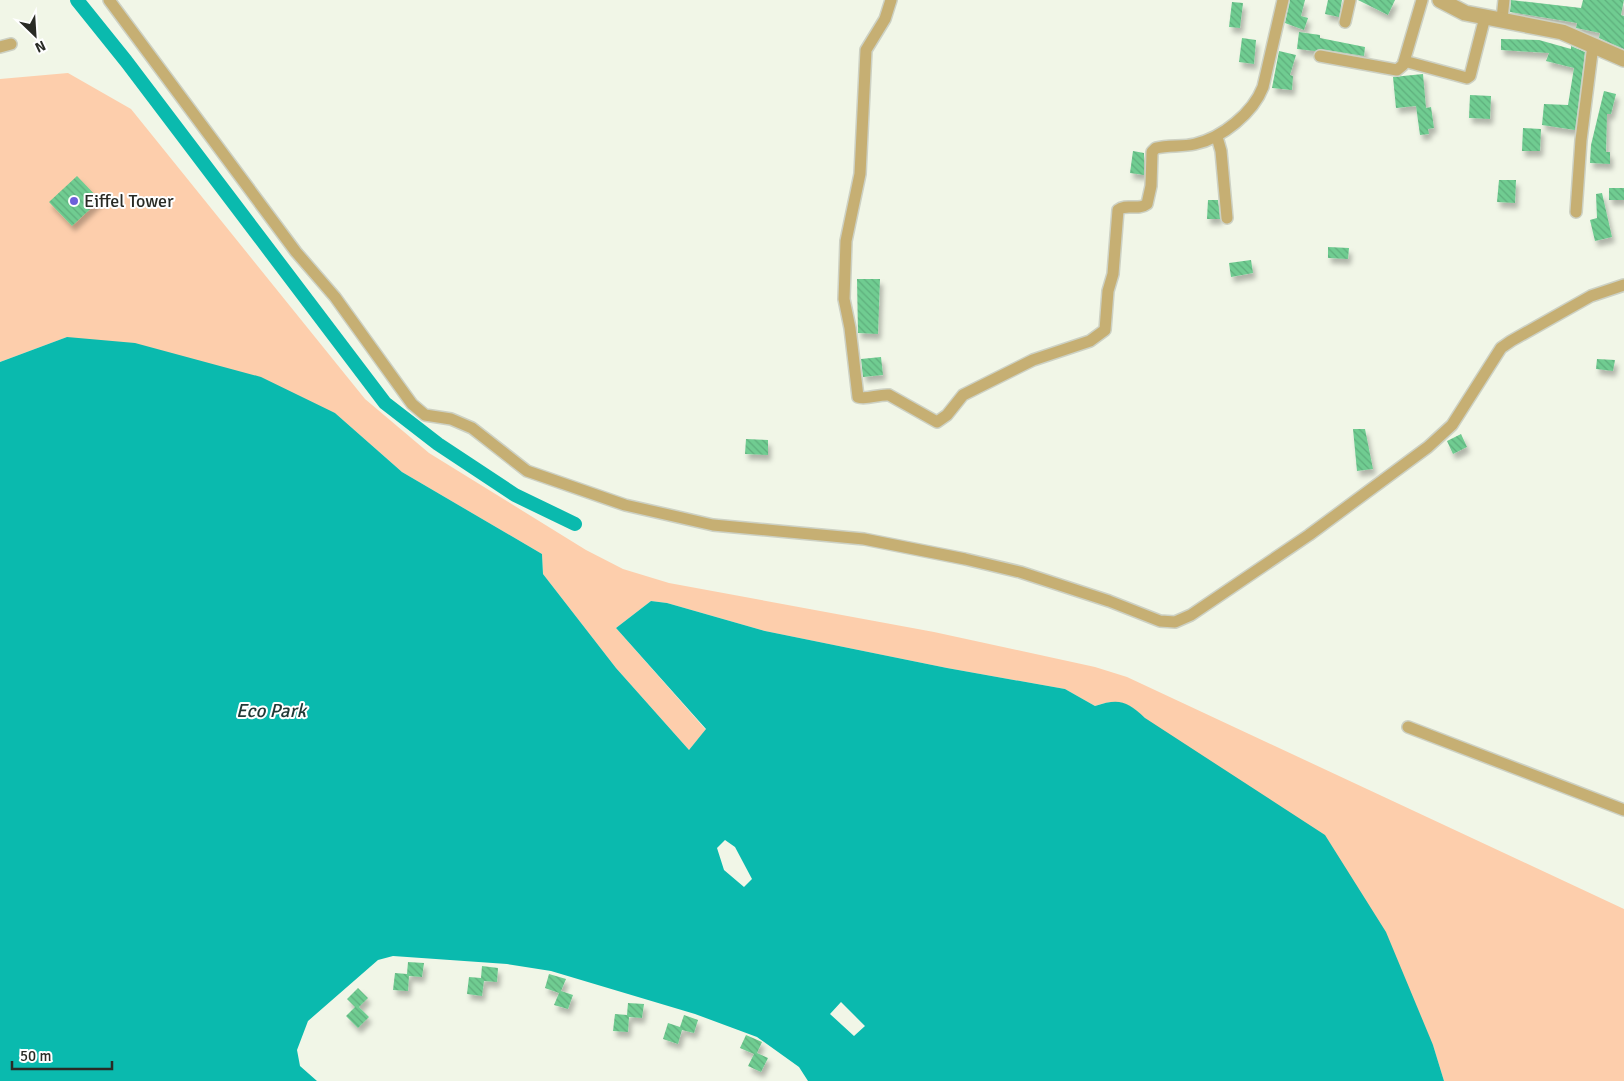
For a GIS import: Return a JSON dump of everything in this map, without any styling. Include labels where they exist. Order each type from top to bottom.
[{"type":"street","points":[[109,0],[296,252],[335,298],[412,404],[425,415],[451,419],[472,428],[527,472],[625,505],[706,524],[864,539],[965,558],[1020,572],[1100,598],[1160,621],[1175,622],[1191,615],[1309,534],[1428,447],[1452,425],[1501,348],[1506,344],[1591,296],[1624,285]]},
{"type":"street","points":[[891,0],[885,19],[869,42],[866,50],[860,174],[846,241],[844,300],[860,398],[881,394],[889,395],[937,422],[947,415],[963,395],[1033,360],[1100,336],[1105,330],[1108,291],[1113,274],[1118,210],[1124,207],[1140,208],[1147,204],[1151,186],[1152,152],[1161,147],[1194,145],[1217,137],[1258,100],[1264,87],[1283,0]]},
{"type":"street","points":[[1345,22],[1350,0]]},
{"type":"street","points":[[1320,56],[1394,71],[1400,68],[1404,61],[1422,0]]},
{"type":"street","points":[[1440,0],[1457,10],[1562,32],[1624,58]]},
{"type":"street","points":[[1502,19],[1504,0]]},
{"type":"street","points":[[1404,61],[1467,78],[1470,76],[1485,17]]},
{"type":"street","points":[[1576,212],[1581,140],[1593,46]]},
{"type":"street","points":[[1217,137],[1221,151],[1227,218]]},
{"type":"street","points":[[1408,726],[1624,810]]},
{"type":"shaded area","points":[[68,73],[131,109],[365,399],[429,453],[586,550],[623,569],[669,583],[934,632],[1095,667],[1127,677],[1624,909],[1624,1081],[1444,1081],[1433,1045],[1145,718],[1127,705],[1110,702],[1095,706],[1065,689],[947,668],[765,631],[667,603],[651,601],[616,628],[706,730],[689,750],[616,668],[543,574],[542,554],[402,472],[335,413],[67,337],[0,362],[0,79]]},
{"type":"water","name":"Eco Park","points":[[67,337],[135,343],[261,377],[335,413],[402,472],[542,554],[543,574],[616,668],[689,750],[706,729],[616,628],[651,601],[667,603],[765,631],[947,668],[1065,689],[1095,706],[1110,702],[1128,705],[1325,835],[1386,932],[1433,1045],[1444,1081],[808,1081],[799,1067],[757,1037],[695,1014],[551,971],[507,964],[393,956],[378,960],[308,1021],[297,1050],[300,1066],[317,1081],[0,1081],[0,362]],"holes":[[[725,840],[735,847],[752,879],[744,887],[724,870],[717,848]],[[841,1002],[865,1026],[854,1036],[830,1014]]]},
{"type":"building","points":[[1290,0],[1305,0],[1301,16],[1308,18],[1304,30],[1285,23]]},
{"type":"building","points":[[1328,0],[1342,0],[1339,17],[1325,14]]},
{"type":"building","points":[[1358,0],[1395,0],[1388,15]]},
{"type":"building","points":[[1511,0],[1581,8],[1583,0],[1624,0],[1621,15],[1624,16],[1624,49],[1599,38],[1600,33],[1576,28],[1577,23],[1510,12]]},
{"type":"building","points":[[1232,2],[1243,3],[1240,28],[1229,27]]},
{"type":"building","points":[[1299,32],[1320,35],[1320,38],[1365,47],[1364,56],[1321,49],[1315,51],[1297,49]]},
{"type":"building","points":[[1242,38],[1256,40],[1254,64],[1239,62]]},
{"type":"building","points":[[1501,39],[1539,40],[1571,49],[1571,46],[1585,52],[1575,130],[1542,125],[1544,104],[1568,105],[1574,68],[1546,61],[1549,53],[1501,50]]},
{"type":"building","points":[[1279,51],[1296,55],[1290,75],[1293,76],[1292,90],[1272,88]]},
{"type":"building","points":[[1423,74],[1426,108],[1431,107],[1434,128],[1428,129],[1429,134],[1420,135],[1416,106],[1396,108],[1393,77]]},
{"type":"building","points":[[1604,91],[1616,94],[1611,114],[1607,114],[1606,152],[1610,152],[1610,164],[1590,163],[1591,145]]},
{"type":"building","points":[[1470,95],[1491,96],[1490,119],[1469,118]]},
{"type":"building","points":[[1523,128],[1541,129],[1540,151],[1522,151]]},
{"type":"building","points":[[1133,151],[1144,153],[1144,175],[1130,173]]},
{"type":"building","name":"Eiffel Tower","points":[[77,176],[100,200],[72,226],[49,202]]},
{"type":"building","points":[[1499,180],[1516,180],[1515,203],[1497,202]]},
{"type":"building","points":[[1609,188],[1624,188],[1624,200],[1609,200]]},
{"type":"building","points":[[1602,193],[1612,237],[1595,241],[1590,220],[1597,218],[1596,194]]},
{"type":"building","points":[[1208,200],[1218,200],[1220,219],[1207,219]]},
{"type":"building","points":[[1328,247],[1349,248],[1348,259],[1328,258]]},
{"type":"building","points":[[1251,260],[1253,273],[1231,277],[1229,263]]},
{"type":"building","points":[[857,279],[880,279],[878,334],[858,333]]},
{"type":"building","points":[[881,357],[883,375],[863,377],[861,359]]},
{"type":"building","points":[[1597,359],[1615,360],[1613,371],[1596,369]]},
{"type":"building","points":[[1353,429],[1365,429],[1373,469],[1357,471]]},
{"type":"building","points":[[1461,434],[1467,447],[1453,454],[1447,441]]},
{"type":"building","points":[[746,439],[768,440],[768,455],[745,454]]},
{"type":"building","points":[[408,962],[424,963],[422,977],[409,976],[408,991],[393,990],[395,973],[407,974]]},
{"type":"building","points":[[482,966],[498,968],[497,982],[484,981],[482,996],[467,994],[469,977],[481,978]]},
{"type":"building","points":[[549,974],[566,979],[561,991],[573,995],[568,1009],[554,1005],[559,993],[545,988]]},
{"type":"building","points":[[358,988],[368,998],[359,1007],[369,1017],[358,1028],[346,1016],[355,1007],[347,999]]},
{"type":"building","points":[[628,1003],[644,1004],[642,1018],[629,1017],[628,1032],[613,1031],[615,1014],[627,1015]]},
{"type":"building","points":[[684,1015],[698,1020],[694,1033],[682,1030],[678,1044],[663,1039],[668,1023],[680,1027]]},
{"type":"building","points":[[746,1035],[762,1042],[757,1053],[768,1058],[761,1072],[748,1066],[754,1054],[740,1048]]},
{"type":"waterway","points":[[77,0],[126,61],[385,403],[438,444],[515,495],[575,524]]},
{"type":"place","name":"Eiffel Tower","points":[[74,201]]}]
